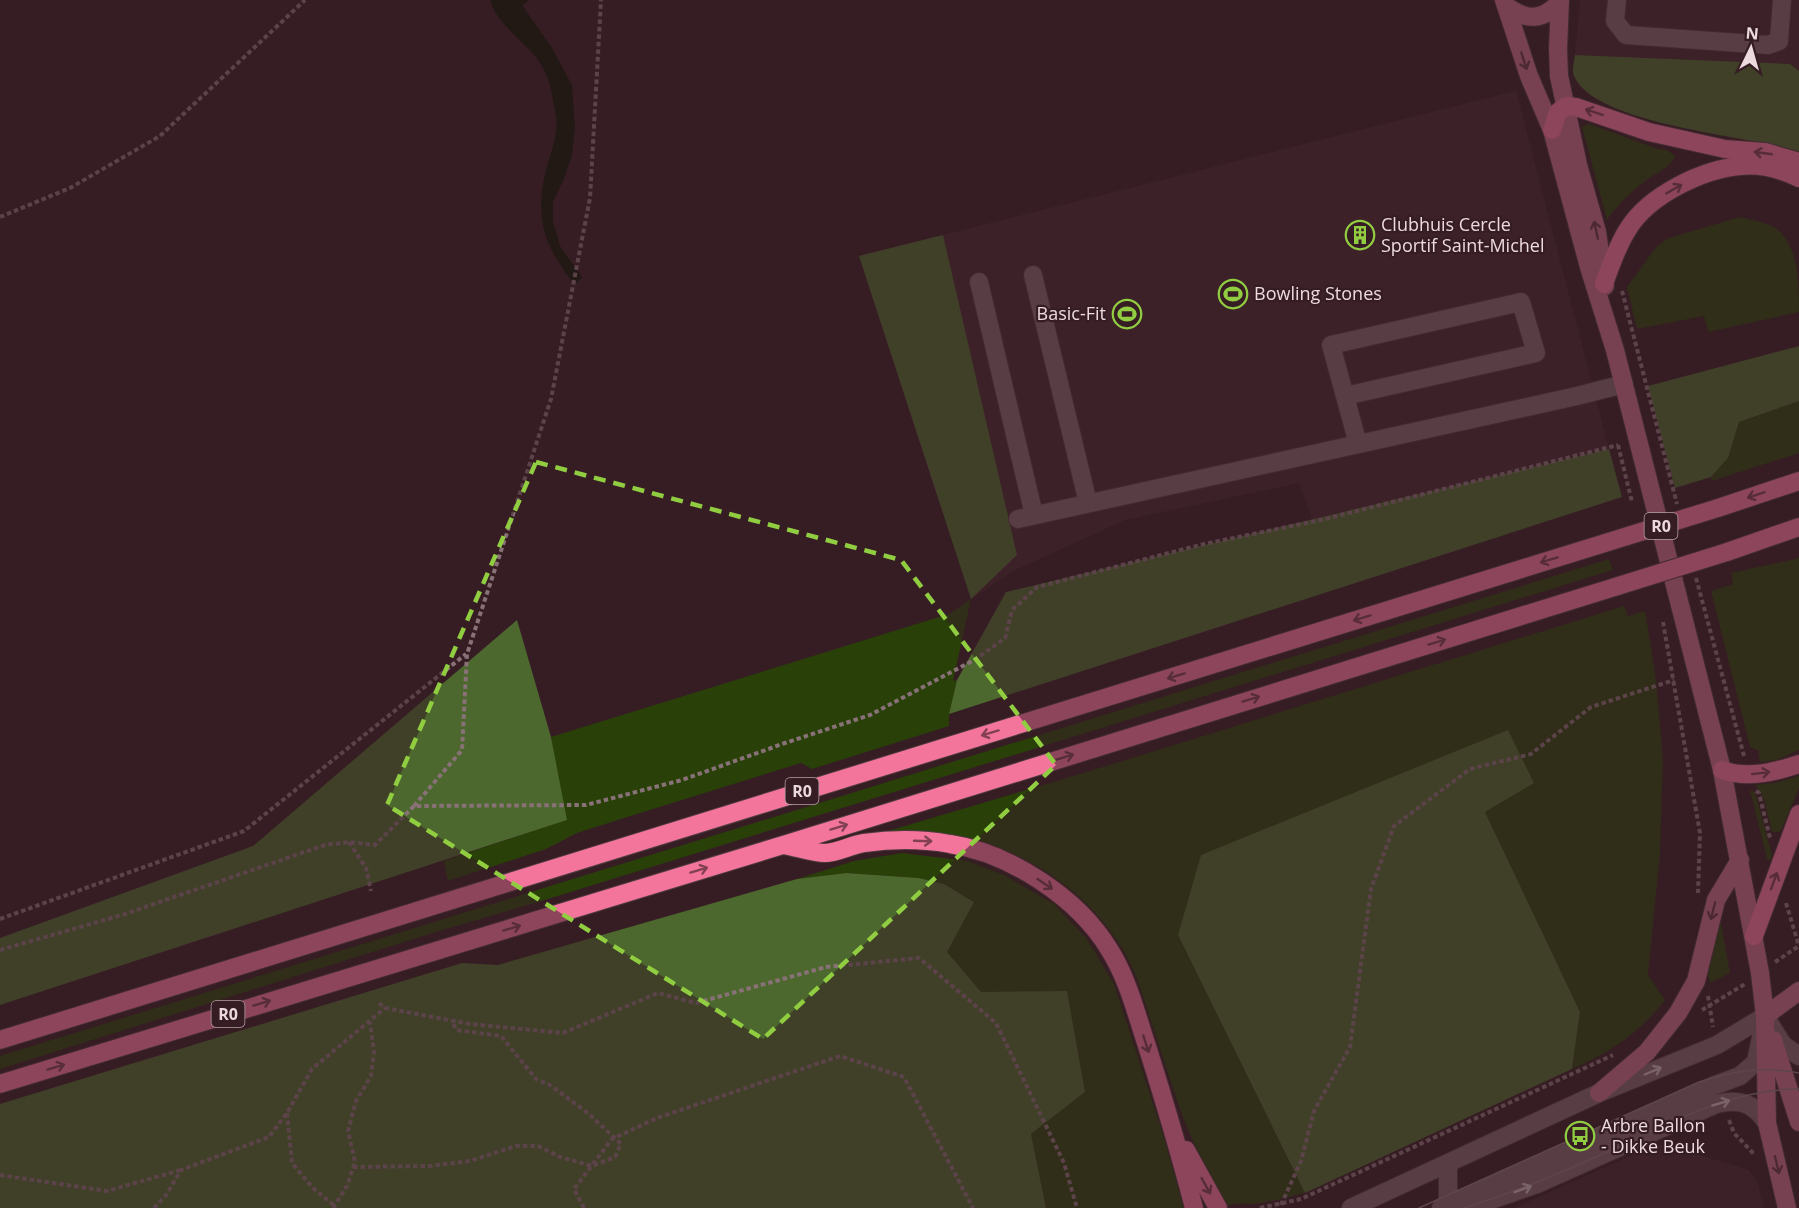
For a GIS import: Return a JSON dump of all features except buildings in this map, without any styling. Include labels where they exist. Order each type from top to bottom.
[{"type":"highway","points":[[1552,130],[1558,112],[1566,106],[1580,107],[1649,132],[1725,149],[1765,152],[1799,162]]},
{"type":"highway","points":[[1604,284],[1614,255],[1628,229],[1648,207],[1669,191],[1701,174],[1742,165],[1776,169],[1799,178]]},
{"type":"highway","name":"R0","points":[[0,1040],[1718,508],[1797,480]]},
{"type":"highway","name":"R0","points":[[0,1084],[1618,586],[1799,527]]},
{"type":"highway","points":[[1722,770],[1756,774],[1799,764]]},
{"type":"highway","points":[[1754,936],[1799,814]]},
{"type":"highway","points":[[783,844],[826,853],[862,843],[898,840],[953,844],[993,856],[1050,887],[1083,915],[1108,947],[1128,986],[1173,1128],[1194,1208]]},
{"type":"highway","points":[[1173,1128],[1218,1208]]},
{"type":"main road","points":[[1505,3],[1522,16],[1532,17],[1552,10],[1560,1]]},
{"type":"main road","points":[[1560,1],[1559,76],[1578,165],[1597,232],[1615,350]]},
{"type":"main road","points":[[1505,3],[1529,76],[1552,130],[1589,267],[1615,350],[1722,770],[1754,936],[1765,1016],[1767,1123],[1787,1208]]},
{"type":"main road","points":[[1599,1094],[1647,1052],[1678,1013],[1696,981],[1716,900],[1740,860]]},
{"type":"main road","points":[[1765,1016],[1799,991]]},
{"type":"main road","points":[[1765,1016],[1799,1122]]},
{"type":"street","points":[[1617,0],[1615,21],[1626,35],[1768,45],[1779,41],[1782,0]]},
{"type":"street","points":[[1033,275],[1088,503]]},
{"type":"street","points":[[979,282],[1026,517],[1624,384]]},
{"type":"street","points":[[1345,396],[1536,353],[1521,302],[1331,345],[1358,444]]},
{"type":"street","points":[[1351,1208],[1599,1094],[1717,1044],[1765,1016]]},
{"type":"street","points":[[1765,1016],[1783,1045],[1799,1056]]},
{"type":"street","points":[[1448,1163],[1449,1207],[1713,1086],[1740,1076],[1756,1062],[1765,1016]]},
{"type":"street","points":[[1468,1208],[1537,1184],[1716,1104],[1731,1100],[1749,1105],[1760,1113],[1767,1123]]},
{"type":"path","points":[[0,217],[70,188],[160,136],[305,0]]},
{"type":"path","points":[[0,950],[122,915],[325,845],[349,842],[375,845],[414,806],[462,750],[467,654],[551,399],[590,198],[600,0]]},
{"type":"path","points":[[414,806],[586,805],[682,780],[785,743],[870,716],[976,659],[1005,638],[1012,610],[1037,587],[1204,544],[1321,520],[1618,445]]},
{"type":"path","points":[[0,920],[244,831],[467,654]]},
{"type":"path","points":[[1281,1205],[1300,1161],[1314,1111],[1350,1047],[1371,889],[1394,826],[1470,768],[1531,754],[1591,707],[1674,680],[1700,833],[1698,902]]},
{"type":"path","points":[[349,842],[366,868],[371,891]]},
{"type":"path","points":[[379,1003],[385,1008],[452,1020],[564,1033],[658,993],[696,1003],[826,967],[919,958],[996,1023],[1064,1163],[1077,1208]]},
{"type":"path","points":[[0,1175],[107,1191],[181,1170],[270,1137],[312,1070],[385,1008]]},
{"type":"path","points":[[353,1167],[430,1166],[470,1161],[516,1146],[538,1146],[561,1157],[592,1166],[615,1157],[621,1144],[616,1137],[558,1091],[536,1079],[501,1036],[456,1030],[452,1020]]},
{"type":"path","points":[[287,1113],[292,1162],[313,1188],[335,1207],[347,1186],[355,1162],[348,1131],[356,1101],[371,1076],[374,1052],[370,1022]]},
{"type":"path","points":[[1260,1208],[1301,1199],[1619,1052]]},
{"type":"path","points":[[584,1208],[574,1189],[612,1139],[657,1118],[840,1056],[904,1077],[973,1208]]},
{"type":"path","points":[[154,1208],[166,1196],[181,1170]]},
{"type":"highlighted area","points":[[536,462],[901,560],[1056,765],[763,1039],[387,805]]},
{"type":"shaded area","points":[[490,0],[529,0],[523,5],[524,8],[552,48],[572,85],[575,128],[572,155],[553,202],[553,221],[560,246],[582,277],[575,284],[550,247],[541,213],[544,178],[556,130],[550,85],[537,59],[500,19]]},
{"type":"shaded area","points":[[1580,0],[1799,0],[1799,71],[1790,64],[1575,55]]},
{"type":"shaded area","points":[[1516,91],[1609,449],[1313,521],[1299,483],[1125,520],[1013,571],[971,599],[859,256]]},
{"type":"shaded area","points":[[1657,1144],[1749,1170],[1758,1184],[1764,1208],[1514,1208]]},
{"type":"green space","points":[[1575,55],[1790,64],[1799,71],[1799,152],[1678,127],[1614,107],[1590,94],[1575,78],[1573,70]]},
{"type":"green space","points":[[1589,124],[1658,149],[1667,150],[1675,156],[1665,168],[1628,195],[1607,220],[1582,127]]},
{"type":"green space","points":[[1740,217],[1777,229],[1790,246],[1796,266],[1799,312],[1708,332],[1704,316],[1637,329],[1627,287],[1657,246],[1669,238]]},
{"type":"green space","points":[[943,235],[1017,555],[971,599],[859,256]]},
{"type":"green space","points":[[1799,346],[1799,401],[1739,422],[1728,458],[1711,477],[1675,488],[1648,386]]},
{"type":"green space","points":[[1799,401],[1799,453],[1712,481],[1711,477],[1728,458],[1739,422]]},
{"type":"green space","points":[[1609,449],[1622,497],[949,714],[957,680],[1006,592]]},
{"type":"green space","points":[[1799,558],[1799,750],[1776,760],[1760,762],[1758,750],[1750,747],[1711,591],[1733,584],[1731,573]]},
{"type":"green space","points":[[1609,559],[1613,570],[436,932],[0,1069],[0,1056]]},
{"type":"green space","points":[[971,599],[953,681],[957,680],[949,714],[949,726],[812,769],[801,763],[577,833],[546,849],[448,881],[444,861],[566,820],[551,737],[949,614]]},
{"type":"green space","points":[[1624,606],[1628,616],[1645,611],[1656,679],[1663,760],[1660,854],[1648,975],[1665,1000],[1645,1023],[1623,1041],[1572,1069],[1580,1012],[1485,812],[1178,935],[1305,1193],[1264,1202],[1226,1206],[1198,1153],[1184,1120],[1131,965],[1116,938],[1102,920],[1069,888],[1031,862],[990,845],[951,838],[886,833],[888,831]]},
{"type":"green space","points":[[517,620],[551,737],[567,820],[0,1005],[0,938],[253,846]]},
{"type":"green space","points":[[1508,730],[1534,783],[1485,812],[1580,1012],[1572,1069],[1305,1193],[1178,935],[1201,855]]},
{"type":"green space","points":[[1799,776],[1799,788],[1782,828],[1780,832],[1772,832],[1764,799],[1755,785],[1775,783]]},
{"type":"green space","points":[[1750,790],[1755,792],[1772,855],[1770,860],[1767,859]]},
{"type":"green space","points":[[902,853],[968,861],[1004,875],[1054,904],[1087,939],[1114,984],[1162,1131],[1184,1208],[1046,1208],[1031,1134],[1085,1092],[1067,991],[981,993],[947,952],[973,901],[944,884],[919,878],[846,873],[797,879],[854,861]]},
{"type":"green space","points":[[846,873],[919,878],[944,884],[974,902],[947,952],[981,992],[1067,991],[1085,1092],[1031,1134],[1046,1208],[0,1208],[0,1104],[462,963],[498,965],[797,879]]},
{"type":"green space","points":[[1720,919],[1730,973],[1710,983],[1706,970]]},
{"type":"tram line","points":[[1419,1208],[1699,1082],[1748,1071],[1773,1070],[1799,1073]]},
{"type":"tram line","points":[[1464,1208],[1556,1174],[1678,1119],[1725,1101],[1749,1095],[1799,1089]]},
{"type":"place","name":"Clubhuis Cercle Sportif Saint-Michel","points":[[1360,235]]},
{"type":"place","name":"Bowling Stones","points":[[1233,294]]},
{"type":"place","name":"Basic-Fit","points":[[1127,314]]},
{"type":"place","name":"Arbre Ballon - Dikke Beuk","points":[[1580,1136]]}]
